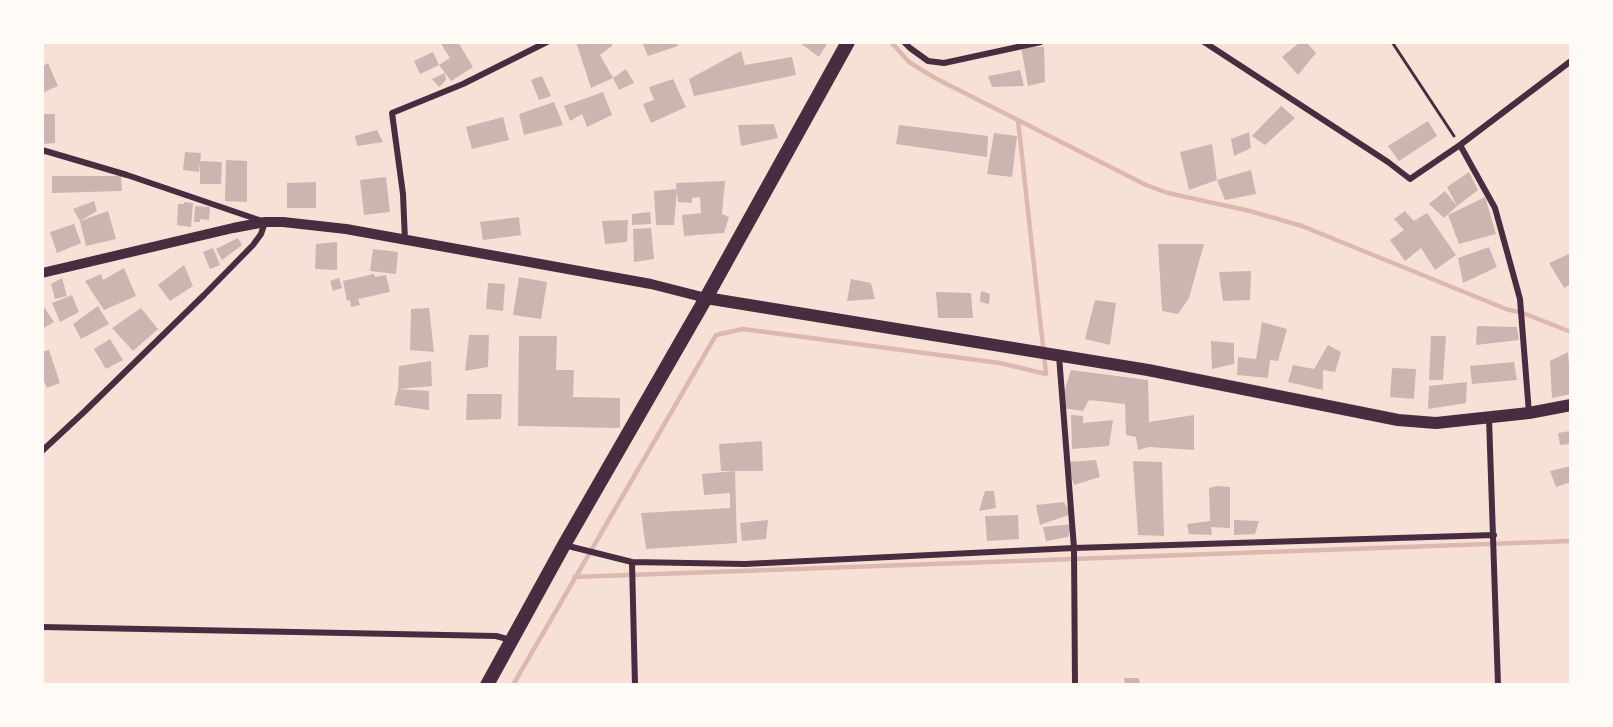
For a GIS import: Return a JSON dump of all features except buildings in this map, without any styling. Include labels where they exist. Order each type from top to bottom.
[{"type":"main road","points":[[486,685],[706,298],[848,42]]},
{"type":"main road","points":[[706,298],[1148,370],[1398,420],[1436,423],[1529,413],[1571,405]]},
{"type":"street","points":[[405,241],[404,194],[392,112],[463,84],[547,42]]},
{"type":"street","points":[[904,42],[928,61],[944,63],[1041,42]]},
{"type":"street","points":[[1204,42],[1388,162],[1410,179],[1460,145],[1571,61]]},
{"type":"street","points":[[1460,145],[1495,208],[1520,299],[1529,413]]},
{"type":"street","points":[[42,150],[127,175],[265,222]]},
{"type":"street","points":[[42,451],[253,245],[261,234],[265,222]]},
{"type":"street","points":[[42,273],[222,230],[265,222],[302,223],[651,284],[706,298]]},
{"type":"street","points":[[1059,356],[1074,548],[1075,685]]},
{"type":"street","points":[[1489,418],[1498,685]]},
{"type":"street","points":[[564,545],[632,562],[745,564],[1074,548],[1494,535]]},
{"type":"street","points":[[632,562],[635,685]]},
{"type":"street","points":[[42,627],[496,636],[512,640]]},
{"type":"path","points":[[1392,42],[1460,145]]},
{"type":"waterway","points":[[891,42],[909,62],[935,78],[1146,185],[1168,193],[1250,211],[1302,226],[1506,309],[1523,313],[1571,332]]},
{"type":"waterway","points":[[513,685],[716,335],[743,329],[1000,363],[1046,374],[1018,120]]},
{"type":"waterway","points":[[574,577],[1571,541]]}]
